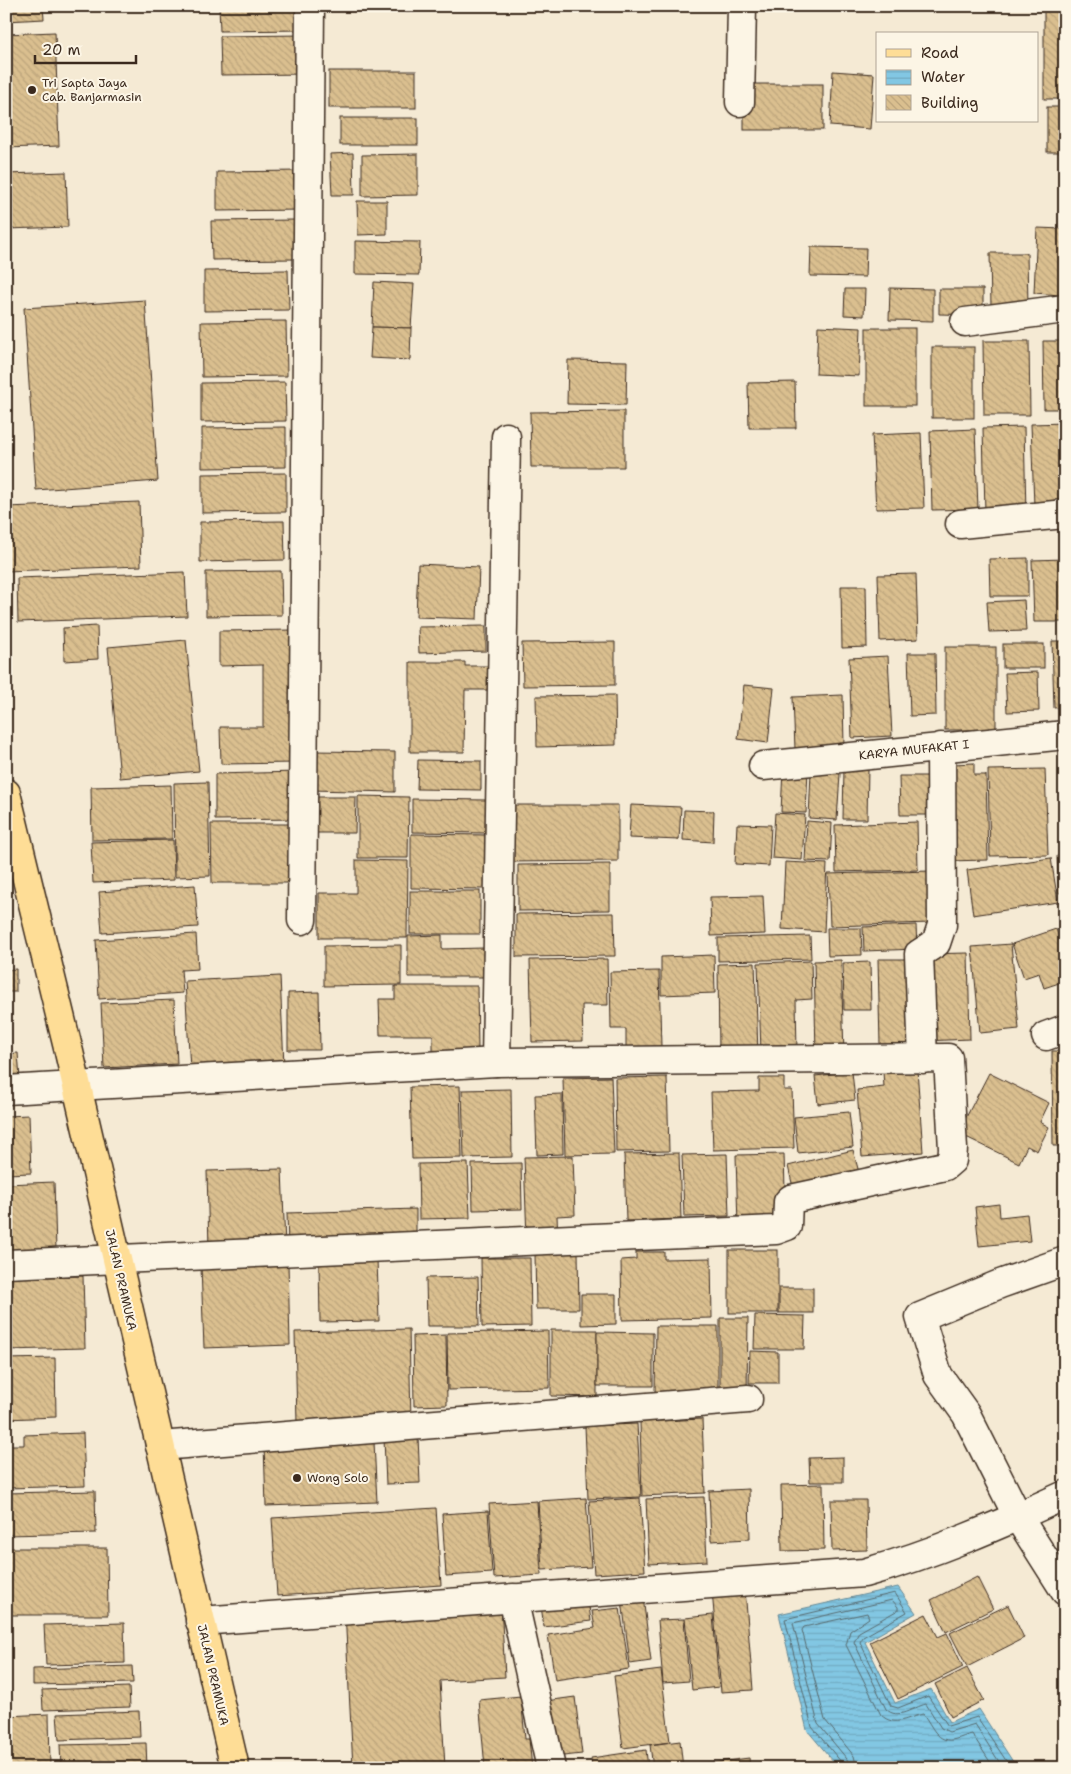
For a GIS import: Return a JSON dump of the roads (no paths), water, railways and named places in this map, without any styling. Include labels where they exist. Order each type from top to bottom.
[{"type":"main road","name":"JALAN PRAMUKA","points":[[6,793],[235,1768]]},
{"type":"street","points":[[302,920],[310,6]]},
{"type":"street","points":[[740,102],[742,6]]},
{"type":"street","points":[[965,322],[1065,309]]},
{"type":"street","points":[[496,1062],[506,437]]},
{"type":"street","points":[[960,524],[1065,514]]},
{"type":"street","name":"KARYA MUFAKAT I","points":[[763,766],[1065,735]]},
{"type":"street","points":[[923,1059],[919,954],[936,943],[942,925],[941,747]]},
{"type":"street","points":[[6,1090],[496,1062],[948,1058],[952,1160],[945,1166],[791,1199],[788,1202],[786,1226],[784,1228],[6,1264]]},
{"type":"street","points":[[1065,1261],[1000,1284],[920,1317],[938,1375],[966,1414],[1018,1517],[1065,1591]]},
{"type":"street","points":[[160,1446],[748,1400]]},
{"type":"street","points":[[200,1621],[864,1573],[923,1554],[1018,1517],[1065,1495]]},
{"type":"street","points":[[513,1598],[551,1768]]},
{"type":"water","points":[[898,1587],[916,1613],[865,1642],[895,1703],[931,1689],[950,1722],[979,1709],[1017,1768],[839,1768],[807,1730],[779,1614]]},
{"type":"place","name":"Tri Sapta Jaya Cab. Banjarmasin","points":[[32,90]]},
{"type":"place","name":"Wong Solo","points":[[297,1478]]}]
